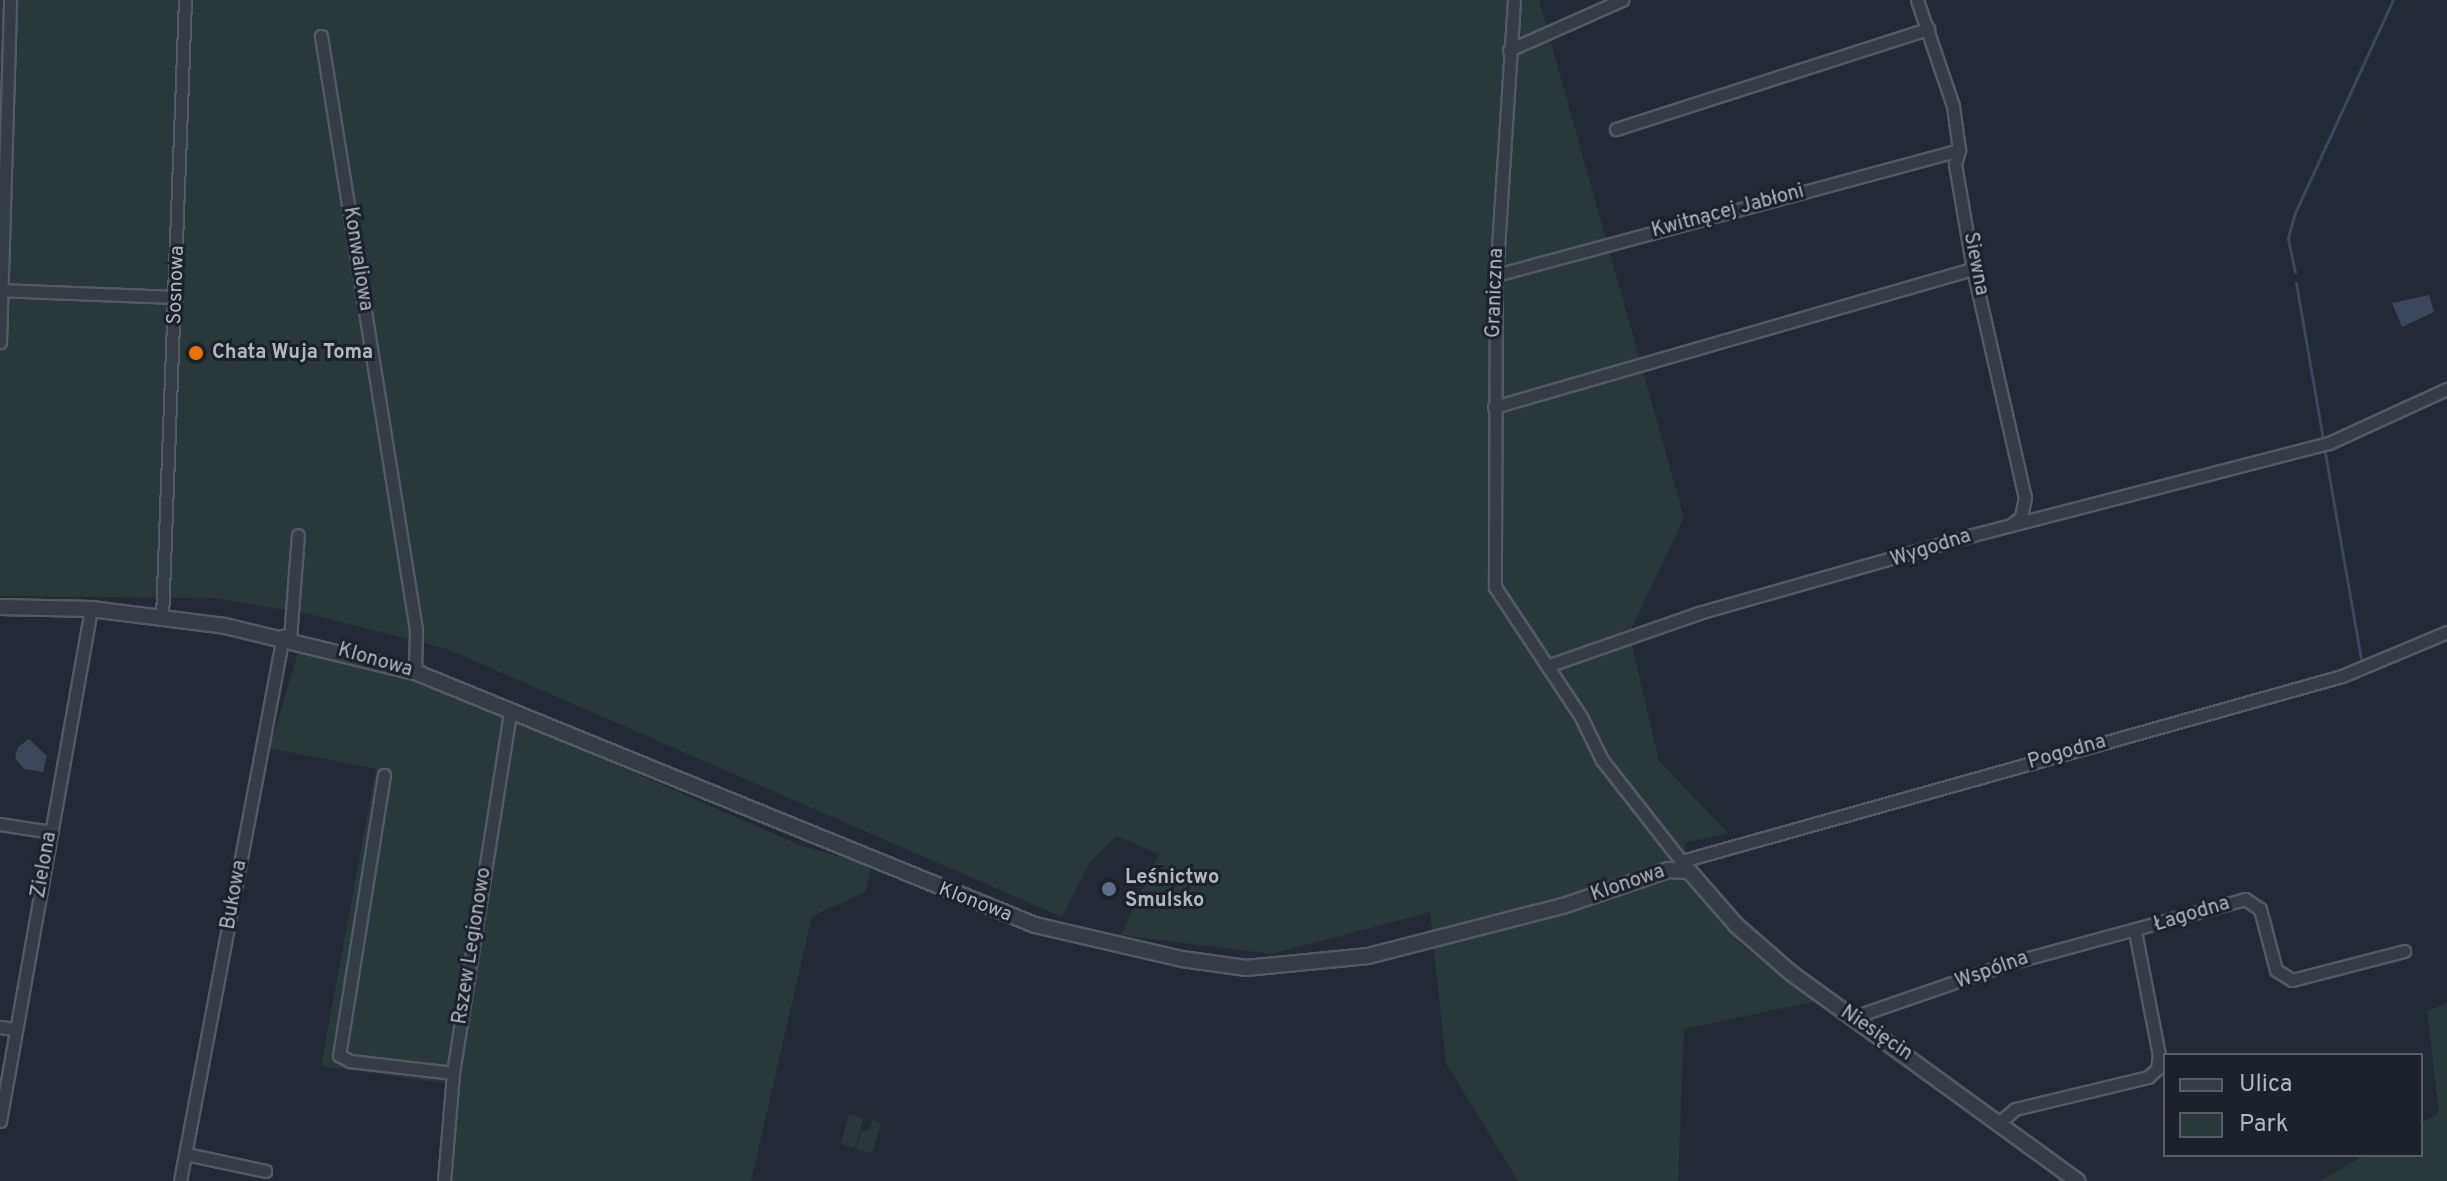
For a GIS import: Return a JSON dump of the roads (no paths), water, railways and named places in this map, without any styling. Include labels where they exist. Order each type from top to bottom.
[{"type":"street","points":[[0,342],[10,0]]},
{"type":"street","name":"Sosnowa","points":[[162,618],[185,0]]},
{"type":"street","name":"Graniczna","points":[[1514,0],[1496,275],[1495,587],[1547,666]]},
{"type":"street","points":[[1509,50],[1622,0]]},
{"type":"street","name":"Siewna","points":[[1917,0],[1953,106],[1959,150],[1955,164],[1973,269],[2025,497],[2021,517],[2011,526]]},
{"type":"street","points":[[1616,129],[1928,29]]},
{"type":"street","name":"Konwaliowa","points":[[321,36],[416,630],[415,672]]},
{"type":"street","name":"Kwitnącej Jabłoni","points":[[1496,275],[1959,150]]},
{"type":"street","points":[[1494,407],[1700,344],[1973,269]]},
{"type":"street","points":[[1,290],[176,297]]},
{"type":"street","name":"Wygodna","points":[[1547,666],[1702,612],[2011,526],[2324,444],[2447,389]]},
{"type":"street","points":[[286,637],[298,535]]},
{"type":"street","name":"Klonowa","points":[[0,607],[91,609],[286,637],[415,672],[1035,925],[1118,948],[1214,964],[1266,968],[1401,950],[1563,906],[1686,866]]},
{"type":"street","name":"Zielona","points":[[0,1121],[91,609]]},
{"type":"street","name":"Pogodna","points":[[1686,866],[2342,676],[2447,632]]},
{"type":"street","name":"Bukowa","points":[[180,1181],[286,637]]},
{"type":"street","points":[[1547,666],[1602,760],[1686,866]]},
{"type":"street","name":"Rszew Legionowo","points":[[444,1181],[453,1073],[510,713]]},
{"type":"street","points":[[384,775],[339,1055],[350,1061],[453,1073]]},
{"type":"street","points":[[0,824],[51,832]]},
{"type":"street","name":"Niesięcin","points":[[1686,866],[1756,944],[1851,1018],[2000,1122],[2077,1181]]},
{"type":"street","name":"Łagodna","points":[[2000,1122],[2015,1109],[2148,1077],[2157,1069],[2159,1055],[2135,932],[2245,899],[2260,909],[2276,970],[2292,980],[2404,951]]},
{"type":"street","name":"Wspólna","points":[[1851,1018],[2010,963],[2135,932]]},
{"type":"street","points":[[0,1027],[14,1029]]},
{"type":"street","points":[[186,1154],[265,1171]]},
{"type":"water","points":[[2429,295],[2434,312],[2402,327],[2392,303]]},
{"type":"water","points":[[29,739],[47,756],[43,772],[24,769],[15,758],[18,747]]},
{"type":"waterway","points":[[2295,272],[2288,238],[2294,215],[2393,0]]},
{"type":"waterway","points":[[2296,283],[2323,440]]},
{"type":"waterway","points":[[2324,447],[2361,660]]},
{"type":"place","name":"Chata Wuja Toma","points":[[196,353]]},
{"type":"place","name":"Leśnictwo Smulsko","points":[[1109,889]]}]
